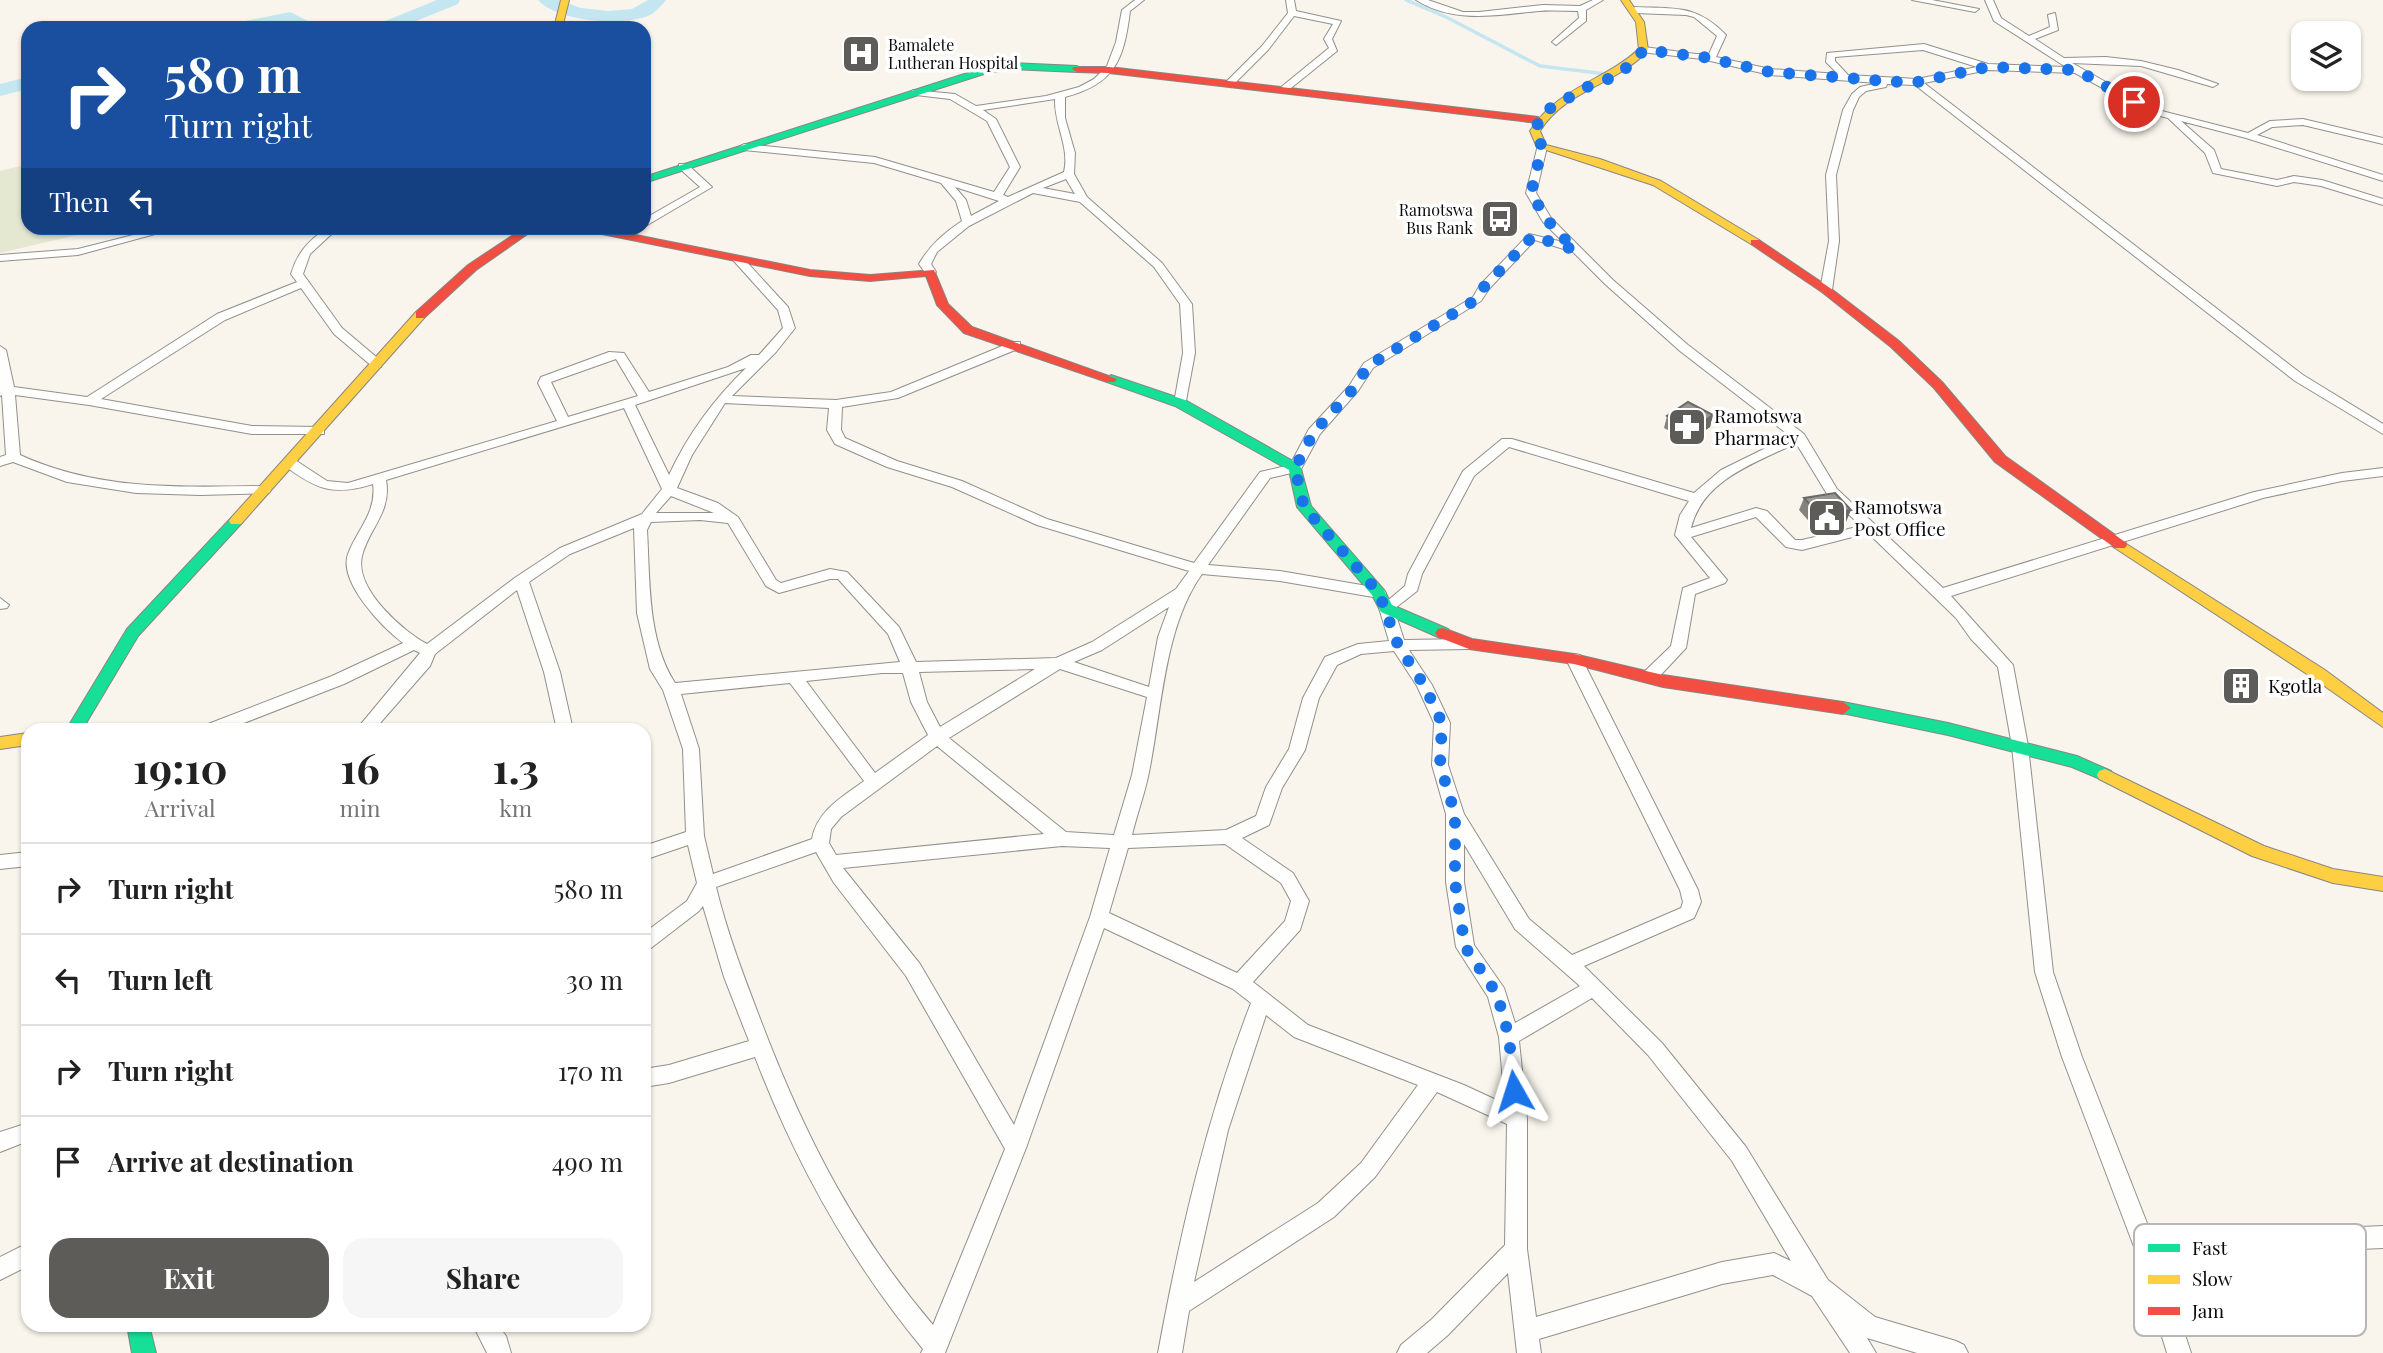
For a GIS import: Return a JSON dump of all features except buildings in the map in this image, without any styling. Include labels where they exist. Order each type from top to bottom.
[{"type":"street","points":[[560,21],[565,0]]},
{"type":"street","points":[[974,109],[1089,88],[1109,70],[1125,26],[1126,10],[1140,0]]},
{"type":"street","points":[[1229,84],[1265,48],[1292,13],[1290,0]]},
{"type":"street","points":[[1420,0],[1462,14],[1543,8],[1582,9],[1604,0]]},
{"type":"street","points":[[1916,0],[1975,9]]},
{"type":"street","points":[[1961,0],[2151,111],[2249,136],[2383,178]]},
{"type":"street","points":[[1989,0],[1997,19]]},
{"type":"street","points":[[1630,5],[1641,23],[1644,50]]},
{"type":"street","points":[[1630,5],[1697,15],[1722,35],[1712,56],[1703,57]]},
{"type":"street","points":[[1556,42],[1583,19],[1582,9]]},
{"type":"street","points":[[1283,90],[1334,49],[1328,39],[1338,23],[1292,13]]},
{"type":"street","points":[[2028,39],[2054,27],[2052,15]]},
{"type":"street","points":[[1844,77],[1831,62],[1830,55],[1914,46],[1936,50],[1988,67]]},
{"type":"street","points":[[1644,50],[1703,57],[1758,71],[1899,82],[1917,82],[1988,67],[2077,70]]},
{"type":"street","points":[[1644,50],[1619,75],[1589,86],[1539,128],[1531,193],[1547,220],[1575,250],[1684,348],[1799,437],[1832,491],[1941,594],[2005,665],[2020,746],[2044,972],[2072,1057],[2136,1224]]},
{"type":"street","points":[[2065,60],[2127,60],[2183,74],[2213,85]]},
{"type":"street","points":[[651,177],[916,92],[1013,66],[1109,70],[1487,113],[1539,128],[1596,161],[1657,183],[1741,233],[1826,290],[1895,344],[1938,385],[2000,458],[2111,539],[2319,674],[2383,721]]},
{"type":"street","points":[[1826,290],[1834,242],[1831,175],[1848,110],[1855,96],[1863,89],[1899,82]]},
{"type":"street","points":[[1917,82],[2019,158],[2299,379],[2382,434]]},
{"type":"street","points":[[916,92],[952,96],[991,119],[1015,167],[1002,198]]},
{"type":"street","points":[[1060,94],[1060,116],[1070,149],[1072,167],[1069,174],[1002,198],[927,255],[925,264],[950,317],[968,330],[1180,403],[1295,468]]},
{"type":"street","points":[[2171,118],[2210,152],[2217,171],[2277,183],[2294,179],[2322,183],[2383,202]]},
{"type":"street","points":[[2249,136],[2270,124],[2303,122],[2383,141]]},
{"type":"street","points":[[744,147],[875,160],[1002,198]]},
{"type":"street","points":[[651,220],[707,187],[683,166]]},
{"type":"street","points":[[1069,174],[1083,199]]},
{"type":"street","points":[[941,180],[961,200],[968,223]]},
{"type":"street","points":[[1031,189],[1083,199],[1097,209],[1158,265],[1186,304],[1189,353],[1180,403]]},
{"type":"street","points":[[0,258],[78,252],[145,235]]},
{"type":"street","points":[[323,235],[310,244],[299,261],[297,274],[338,331],[377,364]]},
{"type":"street","points":[[79,723],[132,633],[459,276],[501,244],[518,235]]},
{"type":"street","points":[[642,235],[738,260],[821,273],[865,277],[908,276],[930,272]]},
{"type":"street","points":[[1575,250],[1533,236],[1484,287],[1477,299],[1368,366],[1354,388],[1314,432],[1295,468],[1304,507],[1382,601],[1398,645],[1424,685],[1442,723],[1440,765],[1455,814],[1522,924],[1570,964],[1655,1049],[1739,1154],[1820,1288],[1864,1353]]},
{"type":"street","points":[[738,260],[784,309],[789,328],[772,349],[721,399],[685,455],[669,490],[645,518],[640,530],[645,613],[658,669],[671,689],[691,749],[695,836],[734,977],[759,1047],[813,1164],[848,1229],[934,1349]]},
{"type":"street","points":[[89,401],[220,317],[302,284]]},
{"type":"street","points":[[721,399],[836,404],[894,396],[1016,345]]},
{"type":"street","points":[[290,463],[316,484],[327,488],[349,487],[732,370],[772,349]]},
{"type":"street","points":[[0,350],[7,459],[57,475],[104,485],[164,491],[264,490]]},
{"type":"street","points":[[564,422],[544,383],[545,380],[613,355],[620,356],[645,397]]},
{"type":"street","points":[[4,391],[89,401],[252,430],[319,431]]},
{"type":"street","points":[[628,403],[669,490],[713,506],[733,520],[771,583],[779,588],[831,574],[842,575],[894,631],[909,666],[919,702],[937,737],[1062,839]]},
{"type":"street","points":[[836,404],[834,430],[840,441],[892,464],[957,484],[1042,522],[1199,569],[1280,576],[1382,601],[1469,643]]},
{"type":"street","points":[[1649,677],[1678,648],[1683,606],[1688,591],[1720,580],[1682,535],[1684,518],[1695,498],[1735,468],[1799,437]]},
{"type":"street","points":[[1382,601],[1412,588],[1415,574],[1468,474],[1507,442],[1695,498]]},
{"type":"street","points":[[1016,1148],[913,970],[859,903],[831,862],[820,843],[824,827],[835,812],[937,737],[1058,663],[1097,646],[1181,592],[1265,475],[1295,468]]},
{"type":"street","points":[[1941,594],[1979,579],[2057,558],[2111,539],[2286,490],[2351,475],[2383,472]]},
{"type":"street","points":[[379,479],[382,500],[354,559],[358,584],[377,610],[414,644],[429,652]]},
{"type":"street","points":[[1682,535],[1756,512],[1762,513],[1791,544],[1802,545],[1871,528]]},
{"type":"street","points":[[370,723],[424,662],[429,652],[520,580],[565,551],[645,518],[700,516],[733,520]]},
{"type":"street","points":[[520,580],[548,654],[564,723]]},
{"type":"street","points":[[934,1349],[1016,1148],[1099,917],[1140,775],[1166,637],[1181,592]]},
{"type":"street","points":[[831,862],[1062,839],[1120,842],[1228,837],[1263,820],[1273,787],[1297,751],[1311,698],[1331,662],[1358,649],[1469,643],[1574,659],[1649,677],[1846,708],[2020,746],[2087,766],[2258,851],[2333,876],[2383,884]]},
{"type":"street","points":[[227,723],[338,680],[414,644]]},
{"type":"street","points":[[1570,964],[1688,913],[1692,902],[1689,890],[1574,659]]},
{"type":"street","points":[[671,689],[909,666],[1058,663],[1154,694]]},
{"type":"street","points":[[795,678],[874,783]]},
{"type":"street","points":[[0,743],[21,740]]},
{"type":"street","points":[[1455,814],[1455,882],[1465,947],[1497,994],[1509,1037],[1517,1119],[1516,1249],[1527,1342],[1722,1273],[1774,1264],[1820,1288],[1869,1327],[1956,1353]]},
{"type":"street","points":[[651,851],[695,836]]},
{"type":"street","points":[[1228,837],[1287,877],[1300,901],[1293,925],[1240,983]]},
{"type":"street","points":[[651,938],[694,906],[707,883],[820,843]]},
{"type":"street","points":[[0,862],[21,860]]},
{"type":"street","points":[[1099,917],[1240,983],[1301,1031],[1517,1119]]},
{"type":"street","points":[[1509,1037],[1593,988]]},
{"type":"street","points":[[1170,1353],[1194,1226],[1237,1065],[1261,1002]]},
{"type":"street","points":[[651,1077],[759,1047]]},
{"type":"street","points":[[1178,1305],[1326,1210],[1368,1170],[1432,1083]]},
{"type":"street","points":[[1409,1353],[1440,1327],[1516,1249]]},
{"type":"street","points":[[0,1269],[21,1258]]},
{"type":"street","points":[[140,1332],[144,1353]]},
{"type":"street","points":[[489,1332],[498,1344],[499,1353]]},
{"type":"street","points":[[2174,1336],[2179,1353]]},
{"type":"green space","points":[[21,166],[21,235],[77,235],[0,253],[0,171]]},
{"type":"waterway","points":[[401,21],[452,0]]},
{"type":"waterway","points":[[546,0],[580,13],[608,16],[645,11],[658,0]]},
{"type":"waterway","points":[[1406,0],[1446,17],[1540,66],[1606,74]]},
{"type":"waterway","points":[[270,21],[290,17],[299,21]]},
{"type":"waterway","points":[[0,90],[21,85]]},
{"type":"traffic: fast","points":[[651,178],[986,70],[1013,66],[1077,69]]},
{"type":"traffic: fast","points":[[1111,379],[1180,403],[1295,468],[1304,507],[1379,593],[1386,608],[1443,633]]},
{"type":"traffic: fast","points":[[78,723],[132,633],[236,521]]},
{"type":"traffic: fast","points":[[1843,708],[1948,729],[2077,762],[2105,775]]},
{"type":"traffic: fast","points":[[140,1332],[144,1353]]},
{"type":"traffic: slow","points":[[560,21],[565,0]]},
{"type":"traffic: slow","points":[[1625,0],[1640,22],[1644,50],[1617,71],[1570,95],[1544,116],[1535,131],[1542,147],[1596,161],[1657,183],[1755,242]]},
{"type":"traffic: slow","points":[[236,521],[420,315]]},
{"type":"traffic: slow","points":[[2120,545],[2319,674],[2383,721]]},
{"type":"traffic: slow","points":[[0,743],[21,740]]},
{"type":"traffic: slow","points":[[2105,775],[2258,851],[2333,876],[2383,884]]},
{"type":"traffic: jam","points":[[1077,69],[1109,70],[1538,120]]},
{"type":"traffic: jam","points":[[420,315],[472,267],[520,235]]},
{"type":"traffic: jam","points":[[622,235],[810,273],[870,278],[930,272],[943,305],[968,330],[1111,379]]},
{"type":"traffic: jam","points":[[1755,242],[1826,290],[1895,344],[1938,385],[2000,459],[2120,545]]},
{"type":"traffic: jam","points":[[1443,633],[1469,644],[1574,659],[1663,681],[1843,708]]},
{"type":"place","name":"Bamalete Lutheran Hospital","points":[[861,54]]},
{"type":"place","name":"Ramotswa Bus Rank","points":[[1500,219]]},
{"type":"place","name":"Ramotswa Pharmacy","points":[[1687,427]]},
{"type":"place","name":"Ramotswa Post Office","points":[[1827,518]]},
{"type":"place","name":"Kgotla","points":[[2241,686]]},
{"type":"route","points":[[1514,1091],[1509,1037],[1497,994],[1465,947],[1455,882],[1455,814],[1440,765],[1442,723],[1424,685],[1398,645],[1379,593],[1340,552],[1304,507],[1295,468],[1314,432],[1354,388],[1368,366],[1477,299],[1484,287],[1533,236],[1575,250],[1547,220],[1531,193],[1542,147],[1535,131],[1538,120],[1548,108],[1589,86],[1619,75],[1644,50],[1703,57],[1746,69],[1899,82],[1938,79],[1988,67],[2077,70],[2134,102]]}]
